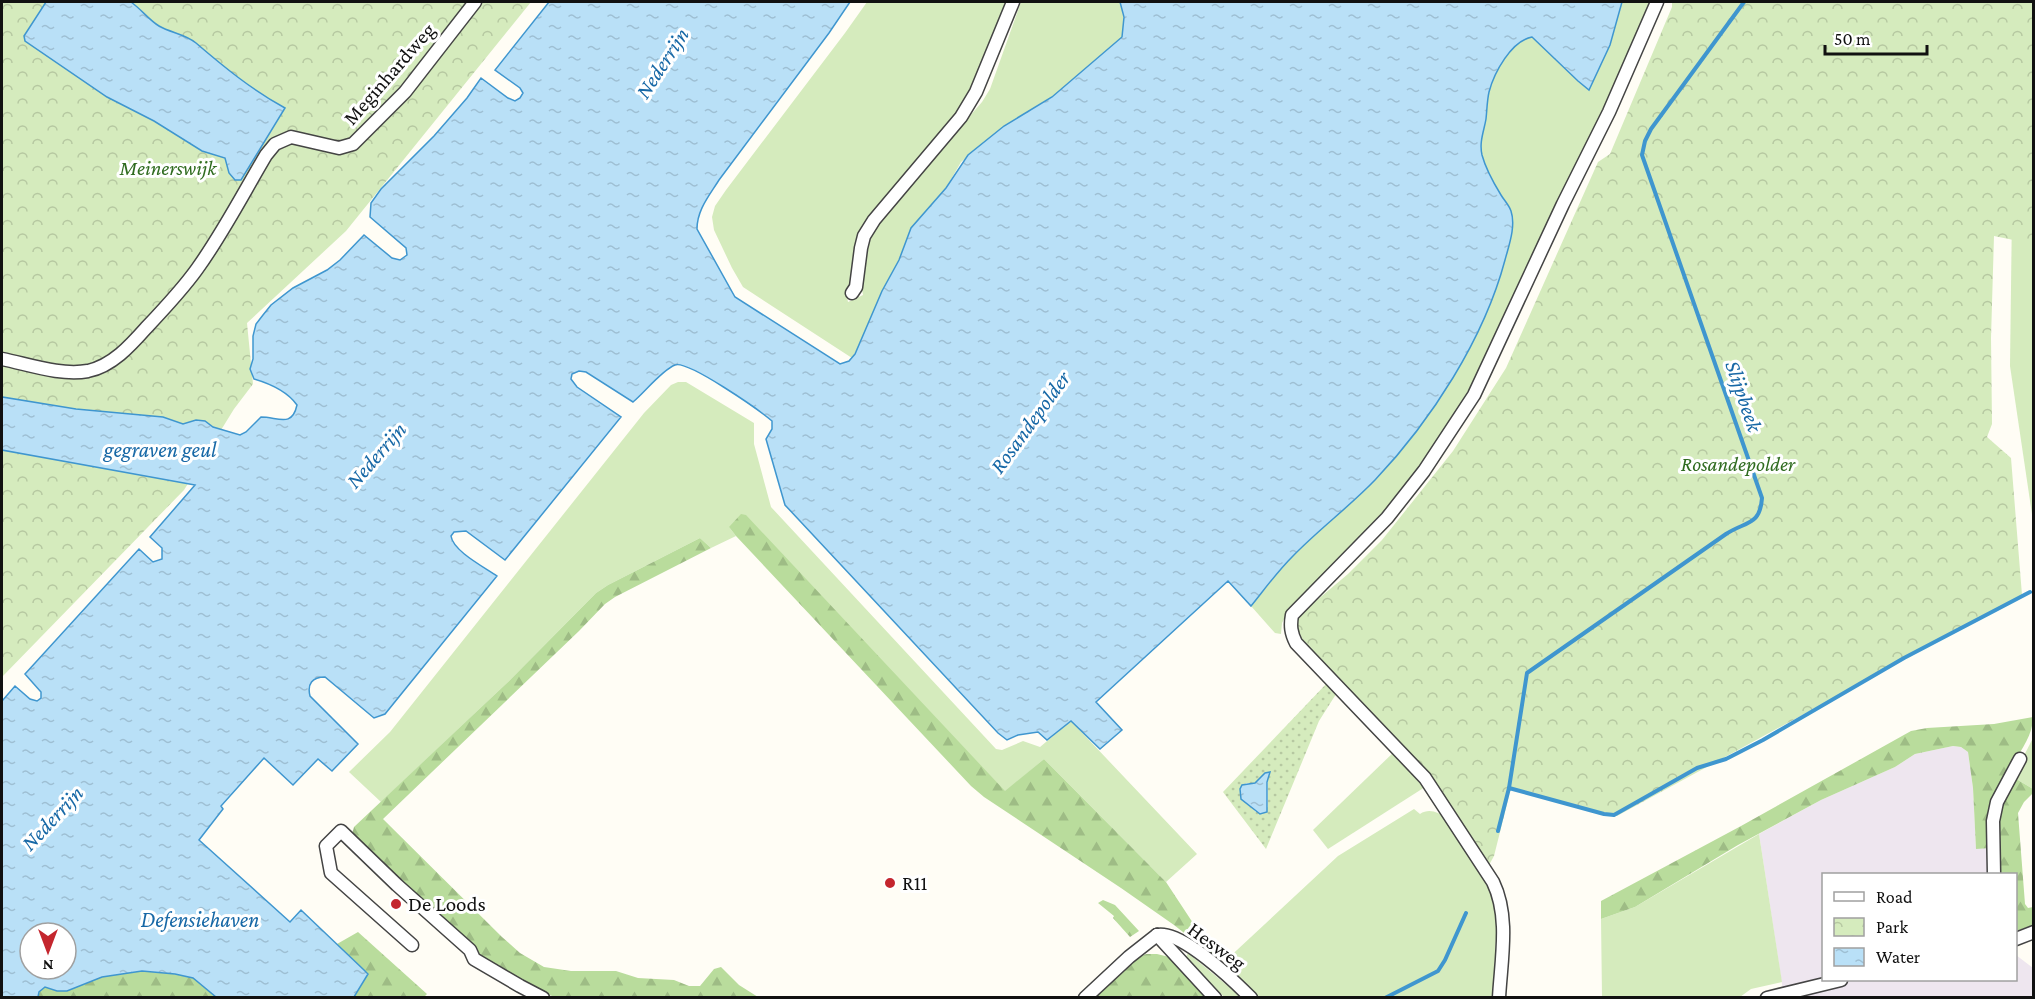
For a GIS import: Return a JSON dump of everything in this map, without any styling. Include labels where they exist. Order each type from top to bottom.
[{"type":"street","name":"Meginhardweg","points":[[2,359],[65,372],[89,370],[111,361],[143,332],[198,268],[266,155],[275,144],[291,137],[339,148],[353,144],[405,92],[475,2]]},
{"type":"street","points":[[852,293],[856,287],[864,236],[874,220],[956,124],[969,105],[1013,2]]},
{"type":"street","points":[[1499,998],[1503,915],[1500,897],[1493,882],[1425,778],[1296,644],[1290,624],[1292,615],[1387,518],[1424,471],[1474,395],[1563,204],[1610,112],[1657,2]]},
{"type":"street","points":[[1994,873],[1993,821],[1997,802],[2020,759]]},
{"type":"street","points":[[412,945],[331,873],[326,846],[341,831],[470,950],[474,959],[543,998]]},
{"type":"street","points":[[2017,939],[2034,932]]},
{"type":"street","points":[[1085,998],[1156,935],[1215,998]]},
{"type":"street","name":"Hesweg","points":[[1156,935],[1169,935],[1199,953],[1251,998]]},
{"type":"street","points":[[1767,998],[1837,981]]},
{"type":"shaded area","points":[[1953,746],[1961,747],[1968,752],[1973,788],[1976,848],[1990,848],[1991,873],[1822,873],[1822,981],[2017,981],[2017,956],[2033,968],[2033,997],[1784,997],[1759,834],[1821,800],[1895,767],[1915,754]]},
{"type":"green space","name":"Meinerswijk","points":[[2,2],[531,2],[346,231],[247,323],[253,384],[234,409],[184,490],[2,677]]},
{"type":"green space","points":[[867,2],[1007,2],[970,97],[865,226],[851,292],[847,297],[848,302],[863,295],[861,283],[868,239],[900,196],[982,102],[990,89],[1021,2],[1120,2],[1124,28],[1122,37],[1052,97],[1004,126],[961,162],[946,188],[911,228],[899,260],[882,291],[852,358],[743,287],[714,230],[712,217],[715,206],[726,190]]},
{"type":"green space","points":[[1622,2],[1654,2],[1479,377],[1439,443],[1386,513],[1288,611],[1282,623],[1281,634],[1275,633],[1251,606],[1287,563],[1375,480],[1416,432],[1453,378],[1484,319],[1496,290],[1510,242],[1512,217],[1509,207],[1488,171],[1481,146],[1489,92],[1499,67],[1510,51],[1532,37],[1578,81],[1610,45]]},
{"type":"green space","name":"Rosandepolder","points":[[1672,2],[2033,2],[2033,244],[1994,236],[1991,338],[1992,424],[1987,437],[2011,458],[2022,595],[1617,816],[1511,788],[1494,856],[1489,865],[1434,783],[1300,643],[1295,622],[1298,616],[1348,574],[1382,540],[1453,451],[1506,368],[1598,162],[1610,154],[1672,7]]},
{"type":"green space","points":[[2033,2],[2033,521],[2010,366],[2012,210]]},
{"type":"green space","points":[[686,382],[754,423],[754,444],[771,507],[996,749],[1002,750],[1023,741],[1040,747],[1071,721],[1197,854],[1166,882],[1044,759],[1005,792],[785,558],[729,527],[736,536],[711,548],[700,538],[596,593],[509,681],[381,802],[349,772],[390,732],[644,413],[671,385]]},
{"type":"green space","points":[[741,514],[746,515],[1005,791],[1044,759],[1166,882],[1216,958],[1174,925],[971,786],[736,536],[729,527]]},
{"type":"green space","points":[[700,538],[711,548],[605,604],[383,819],[502,937],[520,953],[544,967],[571,971],[616,971],[638,978],[674,980],[689,986],[700,986],[714,969],[721,967],[739,985],[758,997],[557,998],[532,988],[486,962],[352,834],[354,827],[509,681],[596,593]]},
{"type":"green space","points":[[1328,682],[1338,691],[1319,721],[1266,849],[1223,792]],"holes":[[[1265,773],[1268,779],[1268,807],[1256,812],[1241,799],[1240,795],[1246,783],[1255,783]]]},
{"type":"green space","points":[[2033,717],[2027,741],[2006,778],[1990,848],[1976,849],[1973,788],[1968,752],[1961,747],[1953,746],[1915,754],[1895,767],[1821,800],[1738,845],[1635,907],[1601,919],[1601,901],[1911,731],[1994,724]]},
{"type":"green space","points":[[2033,738],[2033,789],[2013,777]]},
{"type":"green space","points":[[1395,751],[1425,787],[1328,849],[1313,830]]},
{"type":"green space","points":[[2013,777],[2033,789],[2033,793],[2018,813],[2025,904],[2028,908],[2033,907],[2033,925],[2017,931],[2017,873],[1999,873],[1996,821]]},
{"type":"green space","points":[[1414,809],[1420,814],[1427,811],[1446,818],[1489,884],[1497,916],[1493,997],[1259,997],[1223,963],[1338,856]]},
{"type":"green space","points":[[1759,834],[1782,982],[1751,989],[1740,997],[1602,997],[1601,919],[1635,907]]},
{"type":"green space","points":[[1103,900],[1115,905],[1139,931],[1130,937],[1113,918],[1114,916],[1098,903]]},
{"type":"green space","points":[[358,932],[427,994],[424,997],[354,997],[368,974],[337,944]]},
{"type":"green space","points":[[1188,953],[1241,997],[1224,997],[1186,957]]},
{"type":"green space","points":[[1146,954],[1169,957],[1207,997],[1094,998],[1131,962]]},
{"type":"green space","points":[[142,971],[193,978],[216,997],[38,998],[39,992],[45,987],[68,988],[104,976]]},
{"type":"water","points":[[46,2],[131,2],[155,24],[192,40],[250,86],[285,108],[241,180],[235,180],[229,173],[225,158],[202,151],[154,121],[107,97],[25,41],[24,36]]},
{"type":"water","points":[[549,2],[850,2],[719,180],[701,209],[697,229],[735,297],[840,364],[849,361],[855,354],[882,291],[899,260],[911,228],[946,188],[968,155],[1004,126],[1052,97],[1122,37],[1124,17],[1120,2],[1622,2],[1610,45],[1589,90],[1532,37],[1510,51],[1491,84],[1481,150],[1490,176],[1511,211],[1513,223],[1511,235],[1496,290],[1484,319],[1453,378],[1435,405],[1396,457],[1375,480],[1292,557],[1251,606],[1228,581],[1096,702],[1122,730],[1100,749],[1071,721],[1047,740],[1038,732],[1018,735],[1007,740],[998,733],[785,505],[766,439],[772,429],[772,421],[753,407],[724,387],[682,366],[675,365],[665,371],[633,402],[586,372],[579,371],[572,374],[571,379],[577,387],[621,417],[505,560],[466,531],[454,532],[451,536],[453,542],[463,553],[497,576],[385,714],[374,718],[325,677],[314,680],[310,685],[310,696],[358,744],[332,771],[318,759],[293,785],[264,758],[221,806],[223,809],[199,840],[290,922],[301,910],[368,974],[354,997],[216,997],[193,978],[142,971],[102,977],[67,991],[45,987],[39,992],[38,997],[2,997],[2,701],[15,686],[30,699],[37,701],[41,698],[41,692],[25,674],[139,549],[153,562],[162,559],[162,548],[150,537],[195,485],[2,450],[2,397],[76,409],[163,417],[183,424],[196,420],[205,421],[213,427],[240,435],[261,417],[284,420],[292,417],[297,405],[293,400],[278,389],[254,379],[250,369],[256,324],[271,305],[293,288],[327,270],[364,235],[392,258],[400,260],[407,255],[406,248],[370,217],[371,203],[381,189],[434,136],[481,78],[515,101],[523,93],[520,88],[495,70]]},
{"type":"water","points":[[1270,772],[1267,782],[1267,812],[1260,814],[1241,799],[1240,789],[1242,785],[1255,783],[1265,773]]},
{"type":"waterway","name":"Slijpbeek","points":[[1509,788],[1527,673],[1726,534],[1751,522],[1761,507],[1762,498],[1642,155],[1651,129],[1744,2]]},
{"type":"waterway","name":"Slijpbeek","points":[[1498,831],[1509,788],[1614,815],[1697,768],[1726,759],[1763,740],[1904,658],[2030,592]]},
{"type":"waterway","name":"Slijpbeek","points":[[1385,998],[1438,971],[1466,913]]},
{"type":"place","name":"R11","points":[[890,883]]},
{"type":"place","name":"De Loods","points":[[396,904]]},
{"type":"water label","name":"Nederrijn","points":[[662,63]]},
{"type":"water label","name":"gegraven geul","points":[[160,449]]},
{"type":"water label","name":"Nederrijn","points":[[376,455]]},
{"type":"water label","name":"Nederrijn","points":[[52,818]]},
{"type":"water label","name":"Defensiehaven","points":[[200,919]]}]
